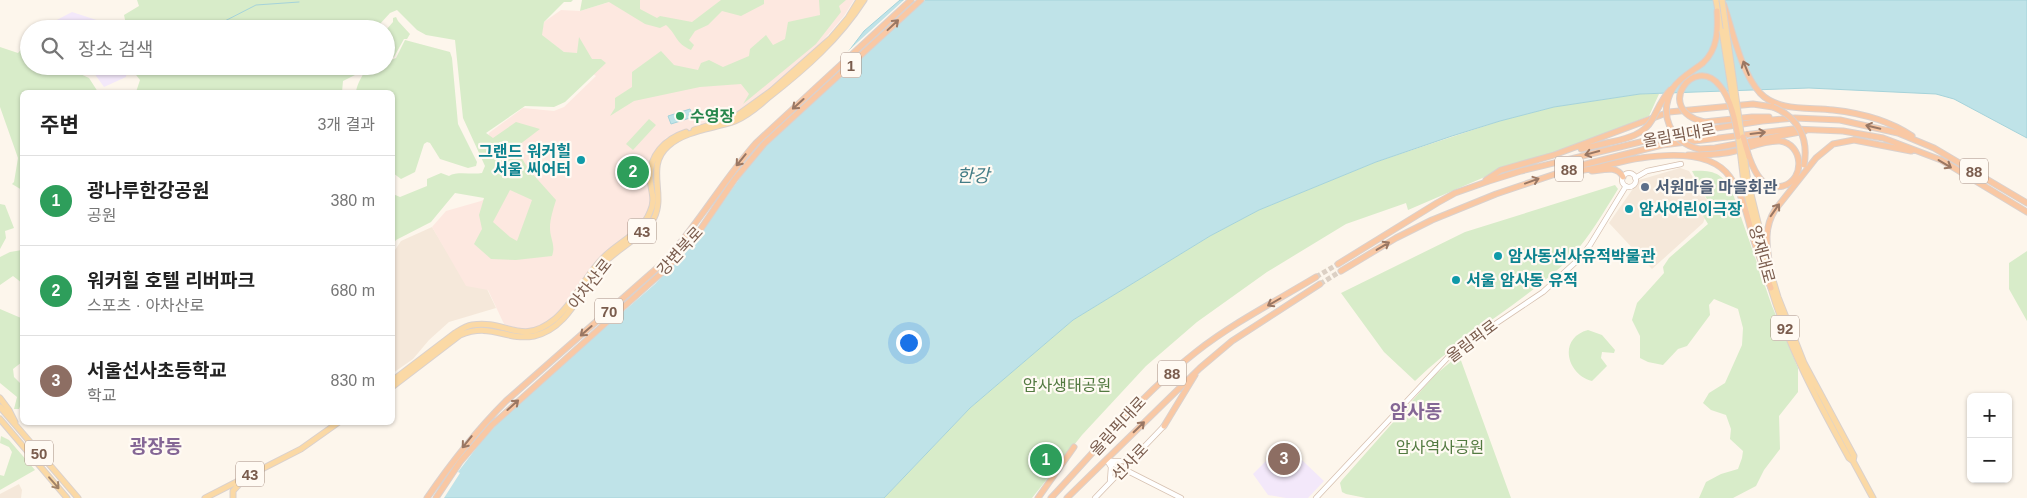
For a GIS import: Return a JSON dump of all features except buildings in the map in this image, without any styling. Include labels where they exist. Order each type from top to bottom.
[{"type":"highway","name":"강변북로","points":[[427,498],[468,441],[493,414],[664,262],[686,237],[742,159],[775,125],[911,0]]},
{"type":"highway","name":"강변북로","points":[[436,498],[460,462],[492,425],[667,268],[700,230],[747,164],[780,129],[921,0]]},
{"type":"highway","points":[[1722,0],[1748,75],[1761,94],[1776,104],[1846,112],[1889,124],[1920,141]]},
{"type":"highway","points":[[1554,155],[1634,136],[1646,128],[1651,123],[1664,96],[1710,55],[1718,31],[1717,11]]},
{"type":"highway","points":[[1579,172],[1640,158],[1708,155],[1722,153],[1773,142],[1785,143],[1792,148],[1798,158],[1799,166],[1797,173],[1791,181],[1774,187],[1758,178],[1741,137],[1733,114],[1720,86],[1715,80],[1702,76],[1689,80],[1684,85],[1679,99],[1682,108],[1689,116],[1704,122],[1752,117],[1795,118]]},
{"type":"highway","points":[[1674,87],[1667,104],[1666,116],[1670,128],[1680,141],[1699,149],[1715,148],[1815,129]]},
{"type":"highway","points":[[1480,184],[1501,170],[1554,155],[1610,136],[1645,120],[1679,110],[1753,104],[1766,106],[1785,113],[1799,128],[1805,146],[1804,165],[1796,183]]},
{"type":"highway","name":"올림픽대로","points":[[1338,264],[1437,203],[1480,184],[1521,171],[1665,136],[1762,121],[1795,118],[1840,120],[1898,133],[1920,141],[1956,160],[2027,203]]},
{"type":"highway","name":"올림픽대로","points":[[1341,271],[1396,238],[1432,220],[1496,194],[1560,172],[1662,145],[1776,131],[1815,129],[1883,138],[1941,160],[2027,212]]},
{"type":"highway","points":[[1771,274],[1766,236],[1767,224],[1774,210],[1822,152],[1842,141],[1866,141],[1924,153]]},
{"type":"highway","points":[[1675,156],[1707,161],[1719,166],[1730,177],[1747,214],[1752,236],[1771,288]]},
{"type":"highway","points":[[1560,172],[1614,169],[1620,172],[1622,177]]},
{"type":"highway","name":"올림픽대로","points":[[1051,498],[1154,389],[1196,352],[1251,315],[1316,277]]},
{"type":"highway","name":"올림픽대로","points":[[1067,498],[1200,368],[1232,341],[1320,284]]},
{"type":"highway","points":[[1164,426],[1200,368]]},
{"type":"highway","points":[[1038,498],[1074,447]]},
{"type":"main road","name":"아차산로","points":[[395,379],[455,333],[473,325],[483,325],[524,333],[533,332],[544,327],[556,318],[570,305],[596,265],[646,220],[654,202],[650,169],[655,156],[668,140],[735,117],[746,110],[798,68],[831,38],[860,0]]},
{"type":"main road","name":"아차산로","points":[[395,386],[460,335],[470,330],[489,330],[522,337],[547,331],[572,309],[604,263],[654,218],[658,199],[656,168],[666,147],[688,135],[736,120],[758,106],[793,78],[830,44],[847,25],[864,0]]},
{"type":"main road","name":"양재대로","points":[[1716,0],[1741,137]]},
{"type":"main road","name":"양재대로","points":[[1722,0],[1746,182],[1771,288],[1790,342],[1810,387],[1873,498]]},
{"type":"main road","points":[[1635,178],[1630,174],[1622,177],[1623,184],[1626,186],[1633,185],[1635,178],[1646,171],[1682,164]]},
{"type":"main road","name":"양재대로","points":[[1746,182],[1781,305],[1804,363],[1854,456],[1853,461]]},
{"type":"main road","name":"올림픽로","points":[[1316,498],[1452,353],[1543,292],[1579,259],[1590,245],[1626,186]]},
{"type":"main road","points":[[0,398],[10,410],[18,429]]},
{"type":"main road","name":"50","points":[[0,407],[78,498]]},
{"type":"main road","name":"50","points":[[0,420],[68,498]]},
{"type":"main road","points":[[0,425],[13,435]]},
{"type":"main road","name":"43","points":[[205,498],[301,448],[335,425]]},
{"type":"main road","name":"선사로","points":[[1095,498],[1164,426]]},
{"type":"main road","points":[[1108,461],[1123,461],[1135,456]]},
{"type":"main road","points":[[1108,461],[1181,498]]},
{"type":"main road","points":[[1108,461],[1111,467],[1110,482]]},
{"type":"main road","points":[[233,498],[233,491],[247,476]]},
{"type":"main road","points":[[211,494],[217,498]]},
{"type":"shaded area","points":[[631,0],[854,0],[844,16],[816,49],[745,109],[734,115],[666,138],[652,157],[649,168],[652,201],[648,214],[642,223],[604,254],[571,299],[554,317],[535,329],[525,330],[504,324],[488,290],[466,286],[432,227],[446,211],[481,201],[503,190],[486,143],[489,133],[523,108],[554,111],[564,107],[596,76],[541,35],[544,22],[561,10],[580,11],[609,2]]},
{"type":"shaded area","points":[[72,12],[96,20],[57,20]]},
{"type":"shaded area","points":[[95,75],[126,75],[126,77],[104,87]]},
{"type":"shaded area","points":[[1680,168],[1689,171],[1710,205],[1703,223],[1652,269],[1609,223],[1639,180]]},
{"type":"shaded area","points":[[432,227],[446,250],[487,289],[496,308],[449,322],[429,340],[413,359],[395,372],[395,250],[401,241]]},
{"type":"shaded area","points":[[1284,443],[1324,481],[1308,498],[1286,498],[1268,495],[1253,474]]},
{"type":"shaded area","points":[[19,484],[22,490],[21,498],[0,498],[0,494]]},
{"type":"green space","points":[[137,0],[573,0],[571,2],[564,2],[544,22],[542,35],[564,52],[577,53],[579,37],[592,59],[601,59],[606,63],[565,102],[554,107],[525,106],[486,133],[493,138],[516,122],[540,129],[515,148],[530,171],[556,200],[550,225],[552,256],[516,260],[491,259],[474,244],[482,229],[479,215],[484,198],[455,193],[431,222],[395,241],[395,195],[400,197],[427,186],[427,179],[441,173],[449,176],[482,173],[485,166],[463,118],[455,40],[426,35],[417,30],[397,10],[390,13],[384,20],[125,20],[124,15],[139,6]],"holes":[[[510,190],[532,200],[517,241],[493,222]]]},
{"type":"green space","points":[[582,0],[640,0],[640,9],[657,18],[660,16],[692,22],[721,0],[764,0],[764,4],[741,16],[722,11],[708,25],[695,31],[689,40],[694,45],[691,50],[679,42],[666,25],[660,28],[645,24],[609,2],[580,11]]},
{"type":"green space","points":[[819,0],[846,0],[839,6],[841,12],[816,44],[743,104],[749,94],[741,84],[700,87],[634,101],[610,116],[615,108],[615,98],[632,87],[632,72],[661,51],[674,65],[698,70],[701,63],[709,60],[723,67],[749,56],[750,49],[766,35],[773,45],[785,39],[788,22],[820,15]]},
{"type":"green space","points":[[396,17],[410,34],[407,39],[404,39],[395,55],[395,20],[393,18]]},
{"type":"green space","points":[[405,40],[450,52],[458,124],[477,162],[476,166],[468,168],[440,159],[430,143],[427,142],[424,144],[415,172],[401,179],[395,174],[395,90],[357,90],[363,75],[395,75],[396,58]]},
{"type":"green space","points":[[0,47],[18,53],[20,51],[20,75],[82,75],[89,78],[97,90],[20,90],[20,189],[12,184],[18,158],[0,107]]},
{"type":"green space","points":[[136,75],[355,75],[343,81],[342,90],[137,90],[140,80]]},
{"type":"green space","name":"암사생태공원","points":[[1640,94],[1659,94],[1649,116],[1568,148],[1501,170],[1408,210],[1406,203],[1346,224],[1267,272],[1197,322],[1146,366],[1082,435],[1032,498],[884,498],[970,408],[1073,320],[1210,236],[1259,210],[1376,162],[1500,121],[1554,107]]},
{"type":"green space","points":[[649,119],[656,125],[633,150],[626,144]]},
{"type":"green space","points":[[1692,171],[1706,171],[1717,174],[1725,181],[1733,194],[1772,306],[1798,368],[1798,392],[1779,416],[1780,449],[1764,470],[1756,486],[1733,498],[1699,498],[1706,482],[1721,474],[1738,469],[1742,458],[1743,451],[1730,439],[1731,429],[1726,415],[1711,410],[1703,403],[1709,393],[1725,383],[1742,345],[1743,328],[1738,309],[1714,299],[1709,305],[1710,315],[1687,346],[1678,349],[1663,365],[1640,358],[1640,336],[1632,320],[1637,303],[1664,273],[1663,267],[1669,258],[1708,224],[1702,214],[1711,207]]},
{"type":"green space","name":"서울 암사동 유적","points":[[1615,185],[1618,189],[1598,222],[1566,262],[1539,285],[1449,352],[1415,381],[1384,352],[1341,293],[1465,232]]},
{"type":"green space","points":[[0,204],[5,205],[14,228],[5,231],[6,238],[0,249]]},
{"type":"green space","points":[[20,250],[20,281],[13,276],[0,285],[0,257],[10,252]]},
{"type":"green space","points":[[2027,251],[2027,321],[2009,289],[2009,263]]},
{"type":"green space","points":[[0,309],[20,318],[20,364],[13,369],[14,377],[20,383],[19,409],[14,409],[17,397],[0,383]]},
{"type":"green space","points":[[1588,330],[1602,335],[1615,350],[1614,353],[1602,352],[1601,358],[1607,366],[1592,381],[1576,371],[1571,364],[1569,356],[1572,340],[1578,334]]},
{"type":"green space","name":"암사역사공원","points":[[1459,355],[1511,498],[1366,498],[1342,492],[1340,483],[1342,480],[1435,375]]},
{"type":"green space","points":[[1,436],[9,440],[35,470],[0,490],[0,475],[4,476],[12,452],[9,447],[0,443]]},
{"type":"water","name":"한강","points":[[900,0],[2027,0],[2027,138],[1954,99],[1936,94],[1809,88],[1640,94],[1554,107],[1500,121],[1376,162],[1259,210],[1210,236],[1073,320],[970,408],[884,498],[422,498],[654,267],[845,56],[864,31]]},
{"type":"water","name":"수영장","points":[[690,109],[693,117],[671,124],[668,116]]},
{"type":"water","points":[[633,157],[641,162],[642,184],[638,189],[632,189],[624,179],[626,166],[630,158]],"holes":[[[633,161],[639,163],[637,171],[639,183],[635,186],[628,179],[629,164]]]},
{"type":"pier","points":[[904,0],[925,0],[767,145],[752,161],[695,241],[655,284],[508,412],[480,443],[458,472],[460,473],[444,498],[419,498],[443,462],[446,462],[471,430],[645,273],[676,241],[721,177],[755,136]]},
{"type":"waterway","points":[[227,20],[256,5],[299,2]]},
{"type":"tunnel","points":[[1316,277],[1338,264]]},
{"type":"tunnel","points":[[1320,284],[1341,271]]},
{"type":"place","name":"수영장","points":[[680,116]]},
{"type":"place","name":"그랜드 워커힐 서울 씨어터","points":[[581,160]]},
{"type":"place","name":"워커힐 호텔 리버파크","points":[[633,172]]},
{"type":"place","name":"서원마을 마을회관","points":[[1645,187]]},
{"type":"place","name":"암사어린이극장","points":[[1629,209]]},
{"type":"place","name":"암사동선사유적박물관","points":[[1498,256]]},
{"type":"place","name":"서울 암사동 유적","points":[[1456,280]]},
{"type":"place","name":"서울선사초등학교","points":[[1284,459]]},
{"type":"place","name":"광나루한강공원","points":[[1046,460]]},
{"type":"district","name":"암사동","points":[[1416,411]]},
{"type":"district","name":"광장동","points":[[156,446]]}]
